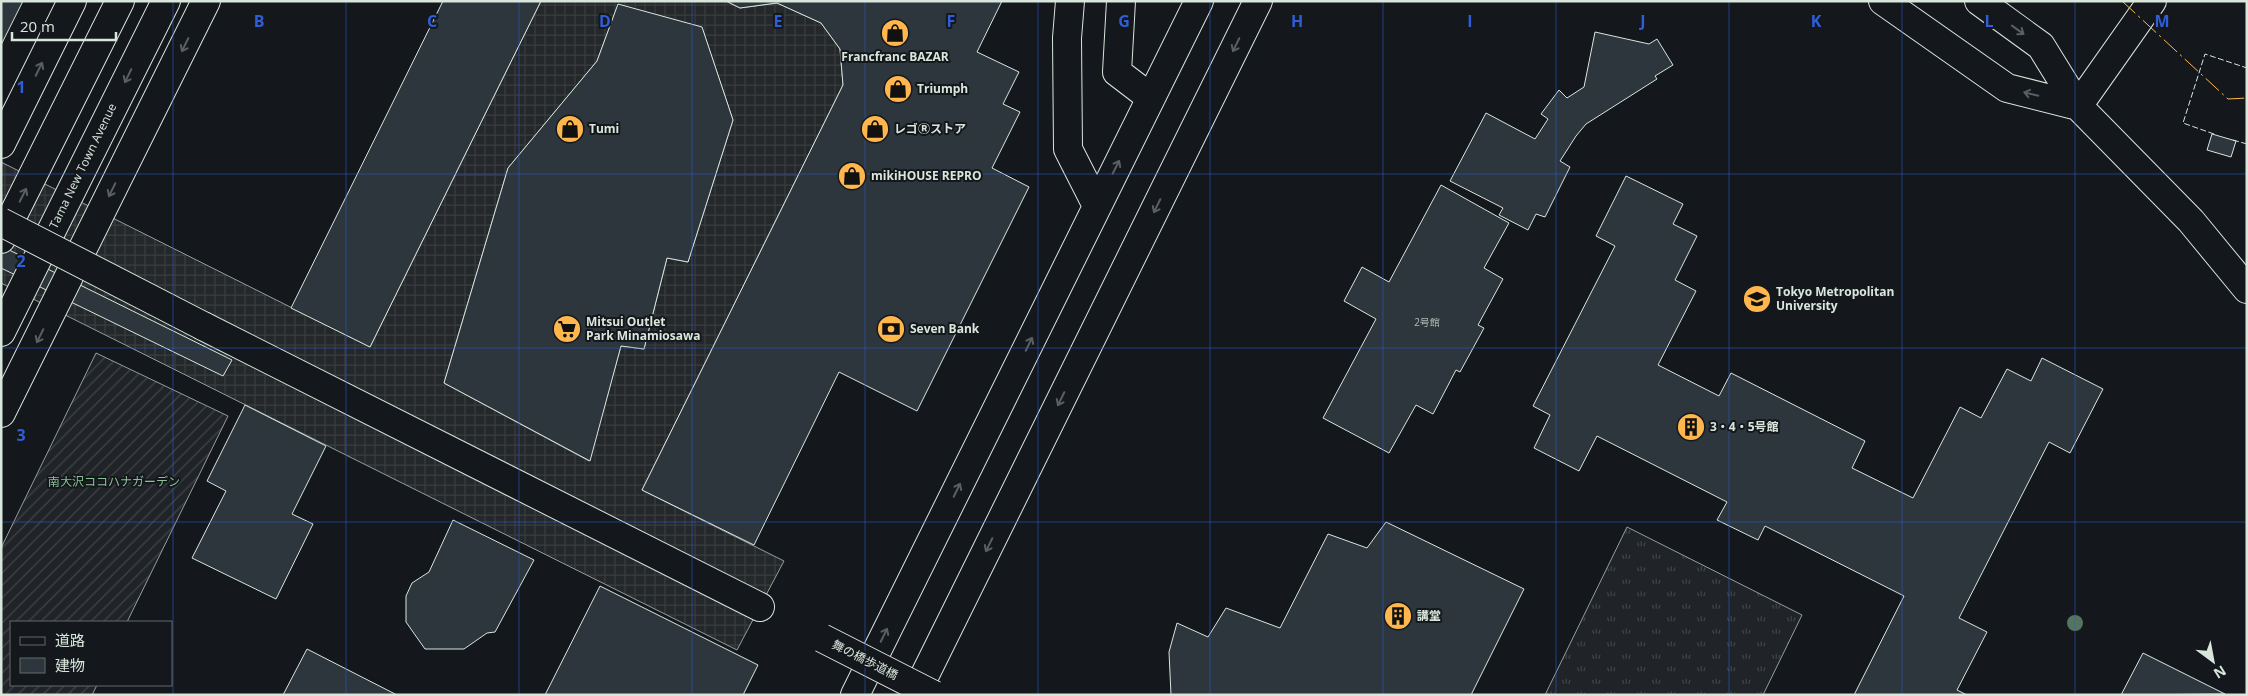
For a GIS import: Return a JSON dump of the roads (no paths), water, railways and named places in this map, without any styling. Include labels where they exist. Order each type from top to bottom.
[{"type":"street","points":[[1,144],[72,1]]},
{"type":"street","points":[[1,239],[120,1]]},
{"type":"street","name":"Tama New Town Avenue","points":[[1,332],[166,1]]},
{"type":"street","points":[[1,413],[206,1]]},
{"type":"street","points":[[1070,1],[1066,38],[1068,149],[1097,206]]},
{"type":"street","points":[[1121,1],[1117,72],[1151,98]]},
{"type":"street","points":[[855,695],[1199,1]]},
{"type":"street","points":[[915,695],[1258,1]]},
{"type":"street","points":[[1883,1],[2007,88],[2078,106]]},
{"type":"street","points":[[1979,1],[2041,46],[2078,106],[2191,221],[2247,289]]},
{"type":"street","points":[[2078,106],[2152,1]]},
{"type":"street","points":[[1,222],[760,607]]},
{"type":"street","name":"舞の橋歩道橋","points":[[822,638],[934,695]]},
{"type":"place","name":"Francfranc BAZAR","points":[[895,33]]},
{"type":"place","name":"Triumph","points":[[898,89]]},
{"type":"place","name":"Tumi","points":[[570,129]]},
{"type":"place","name":"レゴⓇストア","points":[[875,129]]},
{"type":"place","name":"mikiHOUSE REPRO","points":[[852,176]]},
{"type":"place","name":"Tokyo Metropolitan University","points":[[1757,299]]},
{"type":"place","name":"Mitsui Outlet Park Minamiosawa","points":[[567,329]]},
{"type":"place","name":"Seven Bank","points":[[891,329]]},
{"type":"place","name":"3・4・5号館","points":[[1691,427]]},
{"type":"place","name":"講堂","points":[[1398,616]]},
{"type":"park label","name":"南大沢ココハナガーデン","points":[[114,482]]}]
